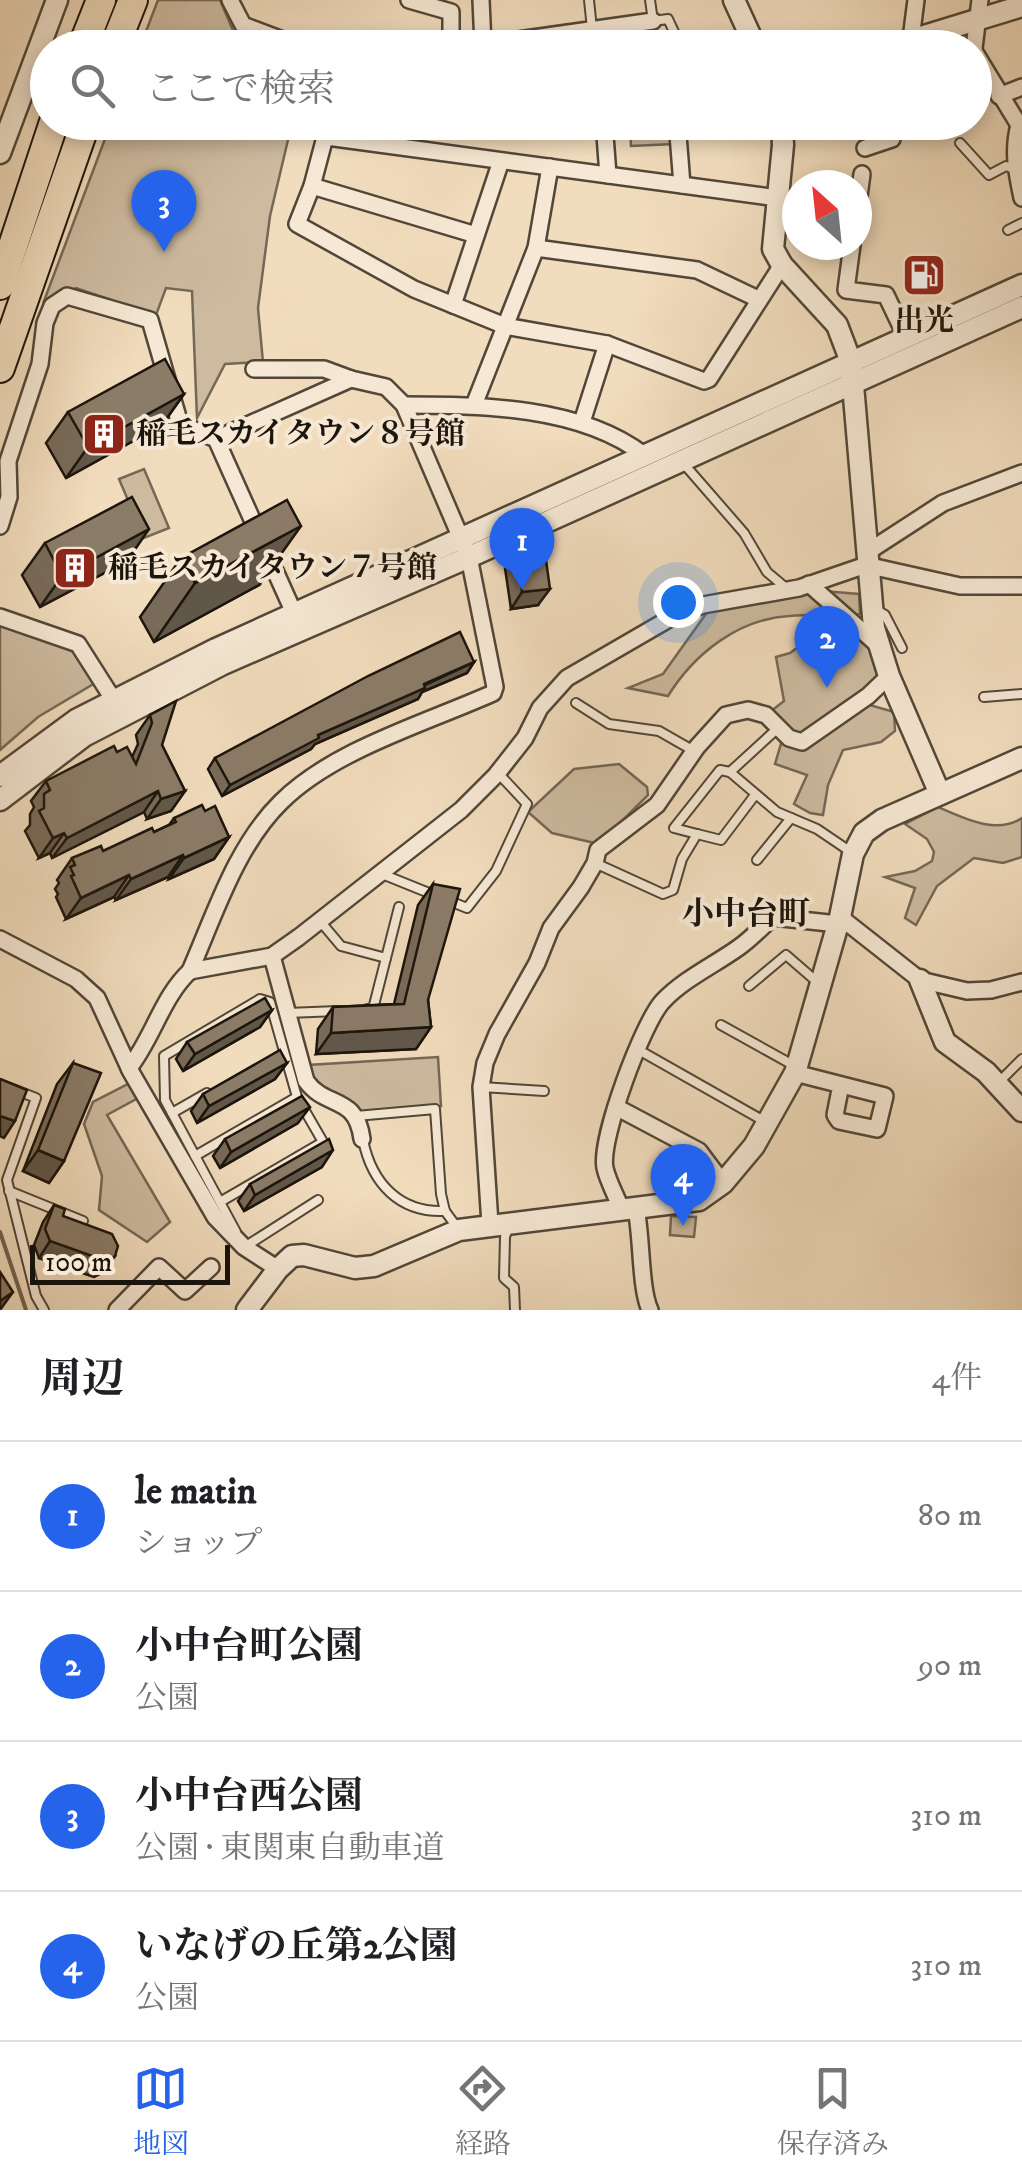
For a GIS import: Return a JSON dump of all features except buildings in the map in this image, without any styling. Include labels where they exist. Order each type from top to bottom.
[{"type":"highway","points":[[89,30],[101,0]]},
{"type":"highway","points":[[121,30],[133,0]]},
{"type":"highway","points":[[0,285],[48,140]]},
{"type":"highway","points":[[0,368],[80,140]]},
{"type":"street","points":[[47,30],[58,0]]},
{"type":"street","points":[[230,0],[243,25],[256,30]]},
{"type":"street","points":[[409,0],[450,12],[450,30]]},
{"type":"street","points":[[481,0],[482,30]]},
{"type":"street","points":[[734,0],[748,30]]},
{"type":"street","points":[[912,30],[916,0]]},
{"type":"street","points":[[931,30],[978,9],[1022,6]]},
{"type":"street","points":[[585,30],[652,21]]},
{"type":"street","points":[[0,152],[30,73]]},
{"type":"street","points":[[992,83],[1020,125],[1022,198]]},
{"type":"street","points":[[999,96],[1022,87]]},
{"type":"street","points":[[325,140],[296,224],[414,289],[504,326],[607,344],[704,381],[710,379],[782,265]]},
{"type":"street","points":[[384,140],[501,161],[778,198]]},
{"type":"street","points":[[605,140],[608,175]]},
{"type":"street","points":[[678,140],[682,185]]},
{"type":"street","points":[[781,140],[773,249],[782,265],[837,325],[852,373],[866,559],[879,646],[940,794]]},
{"type":"street","points":[[865,148],[889,140]]},
{"type":"street","points":[[453,305],[501,161]]},
{"type":"street","points":[[474,405],[536,248],[550,167]]},
{"type":"street","points":[[312,186],[476,236]]},
{"type":"street","points":[[536,248],[697,270],[758,299]]},
{"type":"street","points":[[850,260],[846,290],[886,295],[906,337]]},
{"type":"street","points":[[0,776],[76,720],[114,699],[294,613],[681,461],[852,373],[906,337],[1022,285]]},
{"type":"street","points":[[0,526],[9,498],[8,462],[40,364],[44,323],[52,306],[67,296],[150,320],[180,424],[216,440],[294,613]]},
{"type":"street","points":[[0,800],[84,736],[137,706],[465,548],[644,455],[1022,306]]},
{"type":"street","points":[[582,422],[607,344]]},
{"type":"street","points":[[129,1068],[144,1050],[176,984],[190,971],[247,847],[283,800],[354,750],[493,693],[495,687],[465,548],[404,405],[386,386],[324,370],[254,369]]},
{"type":"street","points":[[216,440],[351,379]]},
{"type":"street","points":[[404,405],[474,405],[582,422],[620,437],[644,455]]},
{"type":"street","points":[[190,971],[272,956],[380,874],[461,810],[525,738],[553,691],[582,667],[674,616],[703,606],[790,590],[866,559],[943,503],[1022,473]]},
{"type":"street","points":[[866,559],[960,586],[1022,586]]},
{"type":"street","points":[[808,584],[879,646]]},
{"type":"street","points":[[0,617],[78,644],[114,699]]},
{"type":"street","points":[[500,1223],[481,1088],[485,1063],[496,1034],[537,963],[552,928],[595,863],[598,850],[658,805],[719,720],[735,711],[748,710],[766,715],[790,738],[802,742],[868,696],[889,676]]},
{"type":"street","points":[[249,1310],[292,1256],[304,1255],[356,1268],[374,1266],[459,1230],[699,1200],[723,1183],[754,1146],[796,1070],[839,921],[853,854],[864,833],[882,820],[1022,758]]},
{"type":"street","points":[[650,1310],[643,1283],[642,1236],[605,1167],[604,1153],[616,1107],[658,1005],[741,946],[773,917],[839,921],[920,980],[967,991],[1022,982]]},
{"type":"street","points":[[0,939],[88,988],[97,998],[129,1068],[215,1217],[244,1247],[278,1269]]},
{"type":"street","points":[[272,956],[306,1081],[314,1093],[346,1104],[356,1116],[362,1139]]},
{"type":"street","points":[[920,980],[945,1042],[998,1082],[1022,1112]]},
{"type":"street","points":[[796,1070],[841,1084]]},
{"type":"street","points":[[616,1107],[698,1151],[723,1183]]},
{"type":"street","points":[[117,1310],[159,1268],[184,1292],[211,1266]]},
{"type":"lane","points":[[589,0],[592,29]]},
{"type":"lane","points":[[650,0],[652,21],[668,20],[672,30]]},
{"type":"lane","points":[[620,25],[621,30]]},
{"type":"lane","points":[[960,143],[989,175],[1006,166],[1019,178]]},
{"type":"lane","points":[[1008,230],[1022,223]]},
{"type":"lane","points":[[681,461],[744,534],[766,572],[790,590]]},
{"type":"lane","points":[[871,606],[885,615],[902,648]]},
{"type":"lane","points":[[984,698],[1022,694]]},
{"type":"lane","points":[[576,703],[609,724],[659,731],[694,750]]},
{"type":"lane","points":[[730,772],[778,728]]},
{"type":"lane","points":[[755,794],[721,840],[674,828],[720,770],[730,772],[777,812],[817,829],[853,854]]},
{"type":"lane","points":[[380,874],[467,908],[496,871],[527,804],[498,772]]},
{"type":"lane","points":[[757,860],[792,818]]},
{"type":"lane","points":[[595,863],[663,894],[673,890],[682,859],[698,834]]},
{"type":"lane","points":[[287,1013],[373,1009],[399,908]]},
{"type":"lane","points":[[320,920],[341,946],[386,958]]},
{"type":"lane","points":[[749,986],[786,955],[820,984]]},
{"type":"lane","points":[[220,1202],[323,1142],[297,1097],[270,1002],[260,999],[164,1056],[165,1100],[244,1247],[318,1200]]},
{"type":"lane","points":[[721,1025],[796,1070]]},
{"type":"lane","points":[[268,1059],[284,1050]]},
{"type":"lane","points":[[637,1050],[767,1123]]},
{"type":"lane","points":[[998,1082],[1022,1059]]},
{"type":"lane","points":[[0,1084],[36,1098],[7,1180],[36,1296],[44,1310]]},
{"type":"lane","points":[[172,1113],[220,1086]]},
{"type":"lane","points":[[481,1088],[544,1090]]},
{"type":"lane","points":[[196,1156],[297,1097]]},
{"type":"lane","points":[[356,1116],[435,1110],[445,1212],[459,1230]]},
{"type":"lane","points":[[362,1139],[374,1170],[398,1200],[415,1210],[445,1212]]},
{"type":"lane","points":[[10,1192],[83,1221]]},
{"type":"lane","points":[[500,1223],[505,1237],[504,1278],[514,1288],[516,1310]]},
{"type":"shaded area","points":[[158,0],[220,0],[233,30],[147,30]]},
{"type":"shaded area","points":[[105,140],[288,140],[270,216],[258,308],[263,362],[225,364],[197,418],[192,291],[166,288],[156,315],[76,288],[44,301]]},
{"type":"shaded area","points":[[631,140],[674,140],[674,144],[631,146]]},
{"type":"shaded area","points":[[144,469],[169,528],[144,538],[119,479]]},
{"type":"shaded area","points":[[810,590],[859,594],[860,614],[789,616],[752,624],[704,653],[668,696],[628,688],[663,674],[708,611]]},
{"type":"shaded area","points":[[838,617],[866,641],[882,678],[863,703],[894,712],[895,731],[881,742],[843,750],[828,785],[823,815],[794,804],[807,775],[775,764],[785,730],[770,712],[784,701],[776,657],[790,653]]},
{"type":"shaded area","points":[[0,622],[76,651],[95,683],[38,717],[0,750]]},
{"type":"shaded area","points":[[619,764],[647,787],[648,795],[599,844],[552,833],[528,812],[574,769]]},
{"type":"shaded area","points":[[938,807],[991,825],[1022,818],[1022,857],[1003,863],[974,858],[937,886],[916,925],[905,918],[915,888],[885,877],[915,871],[932,861],[934,852],[927,839],[905,824]]},
{"type":"shaded area","points":[[438,1057],[441,1106],[358,1112],[345,1098],[318,1085],[308,1065]]},
{"type":"shaded area","points":[[132,1082],[140,1097],[107,1115],[170,1222],[147,1242],[99,1210],[102,1176],[84,1124],[93,1102]]},
{"type":"shaded area","points":[[671,1216],[696,1217],[694,1237],[670,1235]]},
{"type":"waterway","points":[[0,1232],[26,1310]]},
{"type":"place","name":"小中台西公園","points":[[164,252]]},
{"type":"place","name":"出光","points":[[924,275]]},
{"type":"place","name":"稲毛スカイタウン８号館","points":[[104,434]]},
{"type":"place","name":"稲毛スカイタウン７号館","points":[[75,568]]},
{"type":"place","name":"le matin","points":[[522,590]]},
{"type":"place","name":"小中台町公園","points":[[827,688]]},
{"type":"place","name":"いなげの丘第2公園","points":[[683,1226]]},
{"type":"district","name":"小中台町","points":[[746,915]]}]
